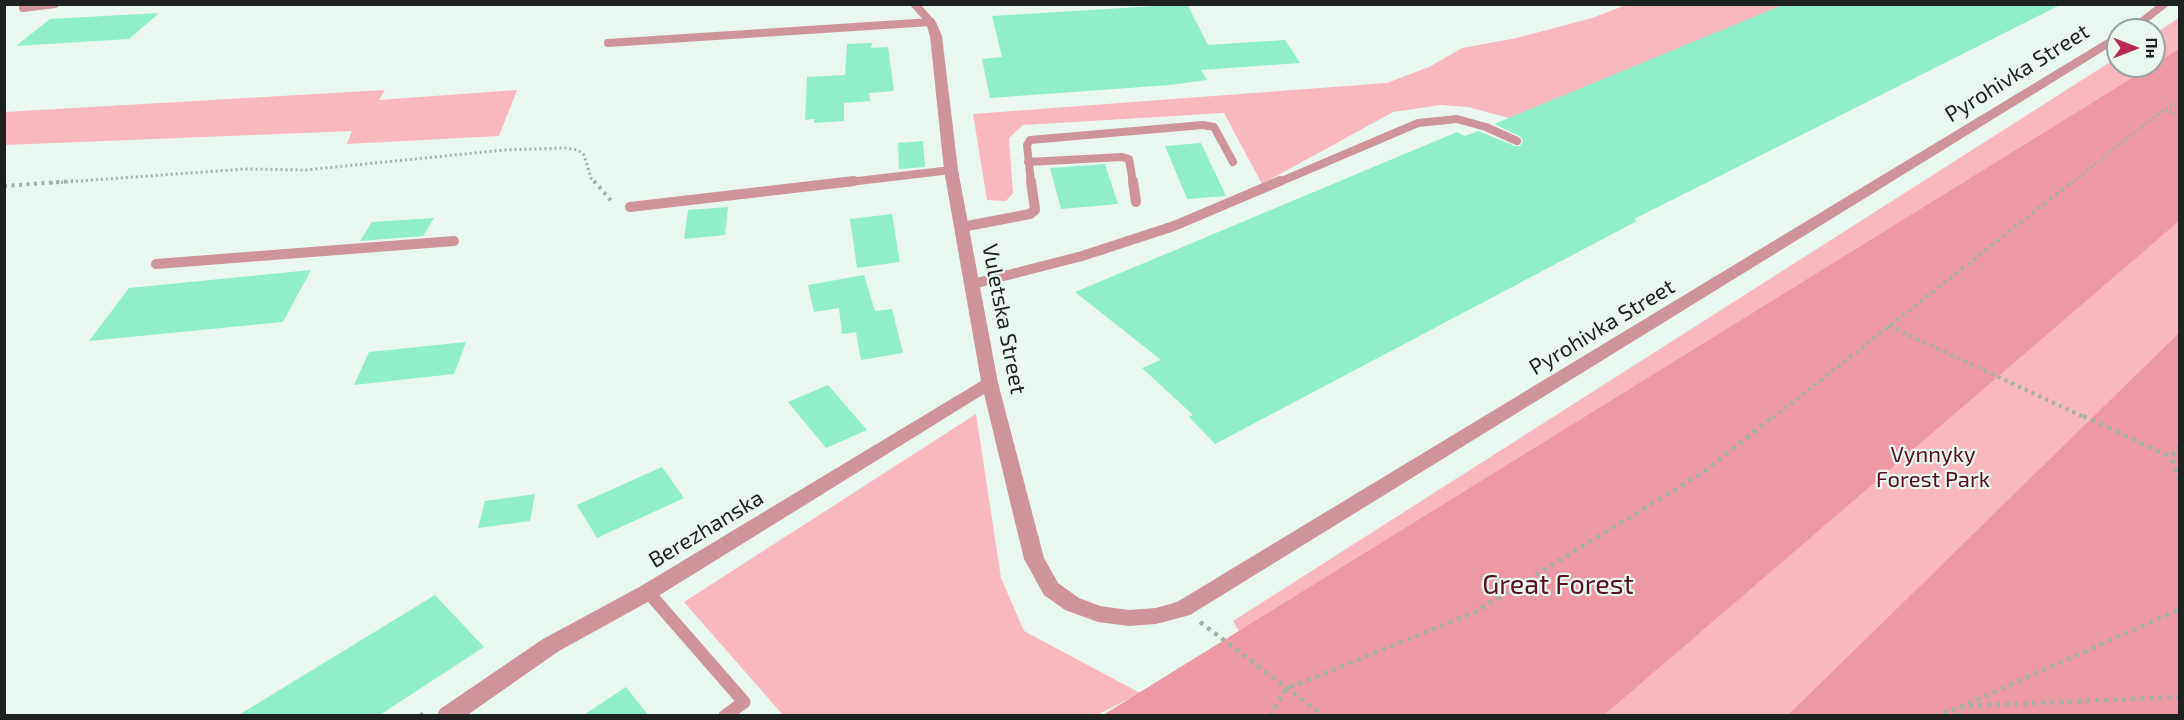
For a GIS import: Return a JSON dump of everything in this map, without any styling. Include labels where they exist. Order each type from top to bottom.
[{"type":"street","name":"Vuletska Street","points":[[914,4],[931,22],[938,45],[951,170],[990,383],[1034,559],[1051,590],[1072,604],[1098,614]]},
{"type":"street","points":[[2147,18],[2166,4]]},
{"type":"street","name":"Pyrohivka Street","points":[[1098,614],[1129,618],[1156,616],[1183,609],[2106,44]]},
{"type":"street","name":"Berezhanska","points":[[438,712],[550,645],[648,592],[990,383]]},
{"type":"lane","points":[[23,8],[55,4]]},
{"type":"lane","points":[[608,44],[931,22]]},
{"type":"lane","points":[[973,284],[1082,256],[1174,226],[1418,123],[1457,119],[1486,127],[1516,141]]},
{"type":"lane","points":[[962,227],[1030,214],[1035,210],[1028,162],[1027,145],[1030,140],[1203,125],[1214,127],[1233,162]]},
{"type":"lane","points":[[1028,162],[1122,157],[1129,159],[1136,202]]},
{"type":"lane","points":[[630,207],[951,170]]},
{"type":"lane","points":[[156,264],[454,241]]},
{"type":"lane","points":[[648,592],[744,702],[725,716]]},
{"type":"path","points":[[1270,716],[1287,689],[1474,612],[1702,473],[2165,109],[2180,102]]},
{"type":"path","points":[[2165,109],[2180,116]]},
{"type":"path","points":[[4,186],[245,169],[306,170],[504,150],[565,148],[578,150],[584,155],[591,178],[601,192],[618,208]]},
{"type":"path","points":[[1889,326],[2171,457],[2180,482]]},
{"type":"path","points":[[2171,457],[2180,445]]},
{"type":"path","points":[[1183,609],[1324,716]]},
{"type":"path","points":[[1935,716],[1963,706],[2180,609]]},
{"type":"path","points":[[1963,706],[2180,697]]},
{"type":"path","points":[[1956,716],[1963,706]]},
{"type":"path","points":[[420,716],[438,712]]},
{"type":"green space","points":[[1626,5],[1785,5],[1509,118],[1468,107],[1441,105],[1393,112],[1262,184],[1224,113],[1023,125],[1009,138],[1013,193],[1006,201],[987,200],[973,114],[1387,83],[1429,67],[1462,48],[1517,38],[1592,18]]},
{"type":"green space","name":"Vynnyky Forest Park","points":[[2179,18],[2179,715],[1269,715],[1277,698],[1233,621],[2106,65],[2106,78],[2166,78],[2166,26]]},
{"type":"green space","name":"Great Forest","points":[[2179,49],[2179,221],[1604,715],[1103,715],[2132,78],[2166,78],[2166,57]]},
{"type":"green space","points":[[385,90],[379,100],[517,90],[499,136],[347,144],[352,131],[5,145],[5,112]]},
{"type":"green space","points":[[2179,333],[2179,715],[1788,715]]},
{"type":"green space","points":[[976,414],[1001,578],[1024,631],[1140,693],[1097,715],[783,715],[684,602]]},
{"type":"building","points":[[1187,4],[1208,45],[1285,40],[1300,63],[1201,70],[1207,80],[1170,85],[990,98],[982,59],[1002,57],[992,16]]},
{"type":"building","points":[[1785,4],[2062,4],[1634,219],[1637,221],[1215,444],[1189,417],[1193,415],[1142,368],[1161,360],[1075,292],[1457,132],[1465,136],[1478,131],[1520,146],[1523,141],[1521,137],[1494,124]]},
{"type":"building","points":[[159,13],[129,39],[16,46],[50,19]]},
{"type":"building","points":[[872,43],[871,48],[888,47],[894,91],[869,93],[870,101],[844,103],[844,121],[814,123],[815,119],[805,120],[807,77],[845,75],[847,44]]},
{"type":"building","points":[[923,141],[925,167],[899,169],[898,143]]},
{"type":"building","points":[[1201,143],[1226,196],[1187,199],[1165,146]]},
{"type":"building","points":[[1105,164],[1118,204],[1061,209],[1050,168]]},
{"type":"building","points":[[728,207],[725,235],[684,239],[688,210]]},
{"type":"building","points":[[892,214],[900,262],[857,268],[850,219]]},
{"type":"building","points":[[434,218],[423,236],[360,241],[372,222]]},
{"type":"building","points":[[311,270],[283,322],[89,341],[129,288]]},
{"type":"building","points":[[864,275],[875,311],[892,309],[903,353],[861,360],[856,332],[842,334],[839,308],[814,312],[808,285]]},
{"type":"building","points":[[466,342],[454,374],[354,385],[369,352]]},
{"type":"building","points":[[828,385],[867,430],[826,448],[788,402]]},
{"type":"building","points":[[662,467],[684,498],[597,538],[577,505]]},
{"type":"building","points":[[535,494],[530,521],[478,528],[485,501]]},
{"type":"building","points":[[435,595],[484,647],[378,716],[237,716]]},
{"type":"building","points":[[626,687],[649,716],[582,716]]}]
